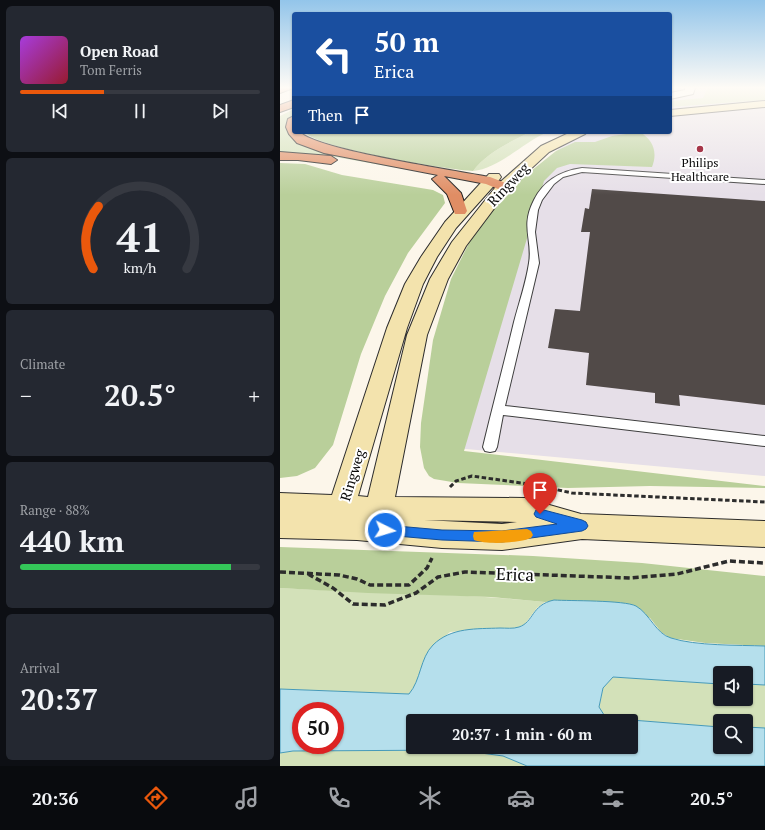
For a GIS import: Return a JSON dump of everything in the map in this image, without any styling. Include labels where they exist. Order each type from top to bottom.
[{"type":"highway","points":[[295,134],[301,140],[328,150],[492,185]]},
{"type":"highway","points":[[280,156],[324,159],[439,179],[492,185]]},
{"type":"highway","points":[[439,179],[457,197],[460,212]]},
{"type":"main road","name":"Ringweg","points":[[519,154],[554,134]]},
{"type":"main road","name":"Ringweg","points":[[349,517],[395,335],[412,291],[428,258],[460,212],[492,185],[522,168],[545,149],[577,134]]},
{"type":"main road","name":"Ringweg","points":[[379,509],[417,335],[439,279],[501,169]]},
{"type":"main road","points":[[280,505],[442,535],[502,537],[582,526],[765,534]]},
{"type":"main road","points":[[280,525],[349,517],[379,509],[454,508],[525,510],[582,526]]},
{"type":"lane","points":[[490,447],[534,263],[535,255],[531,232],[534,212],[540,194],[550,183],[564,172],[574,170],[765,182]]},
{"type":"lane","points":[[498,410],[765,441]]},
{"type":"path","points":[[506,480],[572,493],[765,502]]},
{"type":"path","name":"Erica","points":[[280,572],[305,573],[334,588],[353,604],[385,605],[416,593],[438,577],[465,572],[630,578],[677,574],[729,561],[765,564]]},
{"type":"shaded area","points":[[672,124],[765,124],[765,476],[455,448],[545,170],[568,134],[672,134]]},
{"type":"green space","points":[[280,124],[290,124],[292,134],[295,134],[297,139],[436,172],[433,174],[335,157],[280,154]]},
{"type":"green space","points":[[308,134],[526,134],[491,153],[473,171],[438,167],[384,157],[332,145]]},
{"type":"green space","points":[[526,134],[544,134],[502,160],[483,169],[473,171],[491,153]]},
{"type":"green space","points":[[626,134],[644,135],[651,143],[654,151],[654,162],[652,167],[570,164],[557,168],[544,181],[464,451],[765,486],[765,488],[650,486],[568,488],[458,483],[434,479],[429,476],[424,468],[420,447],[421,423],[433,340],[451,279],[473,235],[506,195],[526,175],[556,151],[575,142],[595,142],[612,136]]},
{"type":"green space","points":[[280,163],[305,164],[342,175],[433,190],[443,195],[445,203],[408,253],[385,296],[361,354],[333,445],[315,468],[297,476],[280,478]]},
{"type":"green space","points":[[280,547],[533,556],[642,563],[765,576],[765,646],[705,643],[670,638],[661,632],[650,618],[607,602],[545,602],[491,597],[368,593],[280,588]]},
{"type":"green space","points":[[280,588],[446,595],[545,602],[537,608],[524,625],[516,628],[450,632],[427,653],[415,686],[409,694],[280,689]]},
{"type":"green space","points":[[613,677],[713,684],[713,706],[753,706],[753,684],[765,685],[765,728],[753,727],[753,714],[713,714],[713,726],[638,721],[638,714],[603,714],[599,707],[603,688]]},
{"type":"green space","points":[[406,750],[406,754],[488,754],[503,756],[527,766],[280,766],[280,753],[292,751],[292,754],[344,754],[344,751]]},
{"type":"water","points":[[554,600],[630,604],[641,610],[661,632],[671,638],[681,641],[705,644],[765,646],[765,685],[753,684],[753,666],[713,666],[713,684],[613,677],[603,688],[599,707],[603,714],[406,714],[406,750],[344,751],[344,702],[292,702],[292,751],[280,753],[280,689],[409,694],[416,682],[425,656],[433,645],[440,639],[465,630],[519,627],[524,625],[541,606]]},
{"type":"water","points":[[638,721],[713,726],[713,754],[753,754],[753,727],[765,728],[765,766],[527,766],[503,756],[488,754],[638,754]]},
{"type":"building","points":[[592,189],[765,201],[765,405],[679,395],[680,406],[655,403],[655,393],[586,385],[589,353],[548,348],[555,309],[580,311],[590,232],[581,232],[585,208],[589,209]]},
{"type":"slow traffic","points":[[479,536],[502,537],[527,535]]},
{"type":"place","name":"Philips Healthcare","points":[[700,149]]},
{"type":"route","points":[[385,530],[442,535],[502,537],[527,535],[582,526],[540,514]]}]
